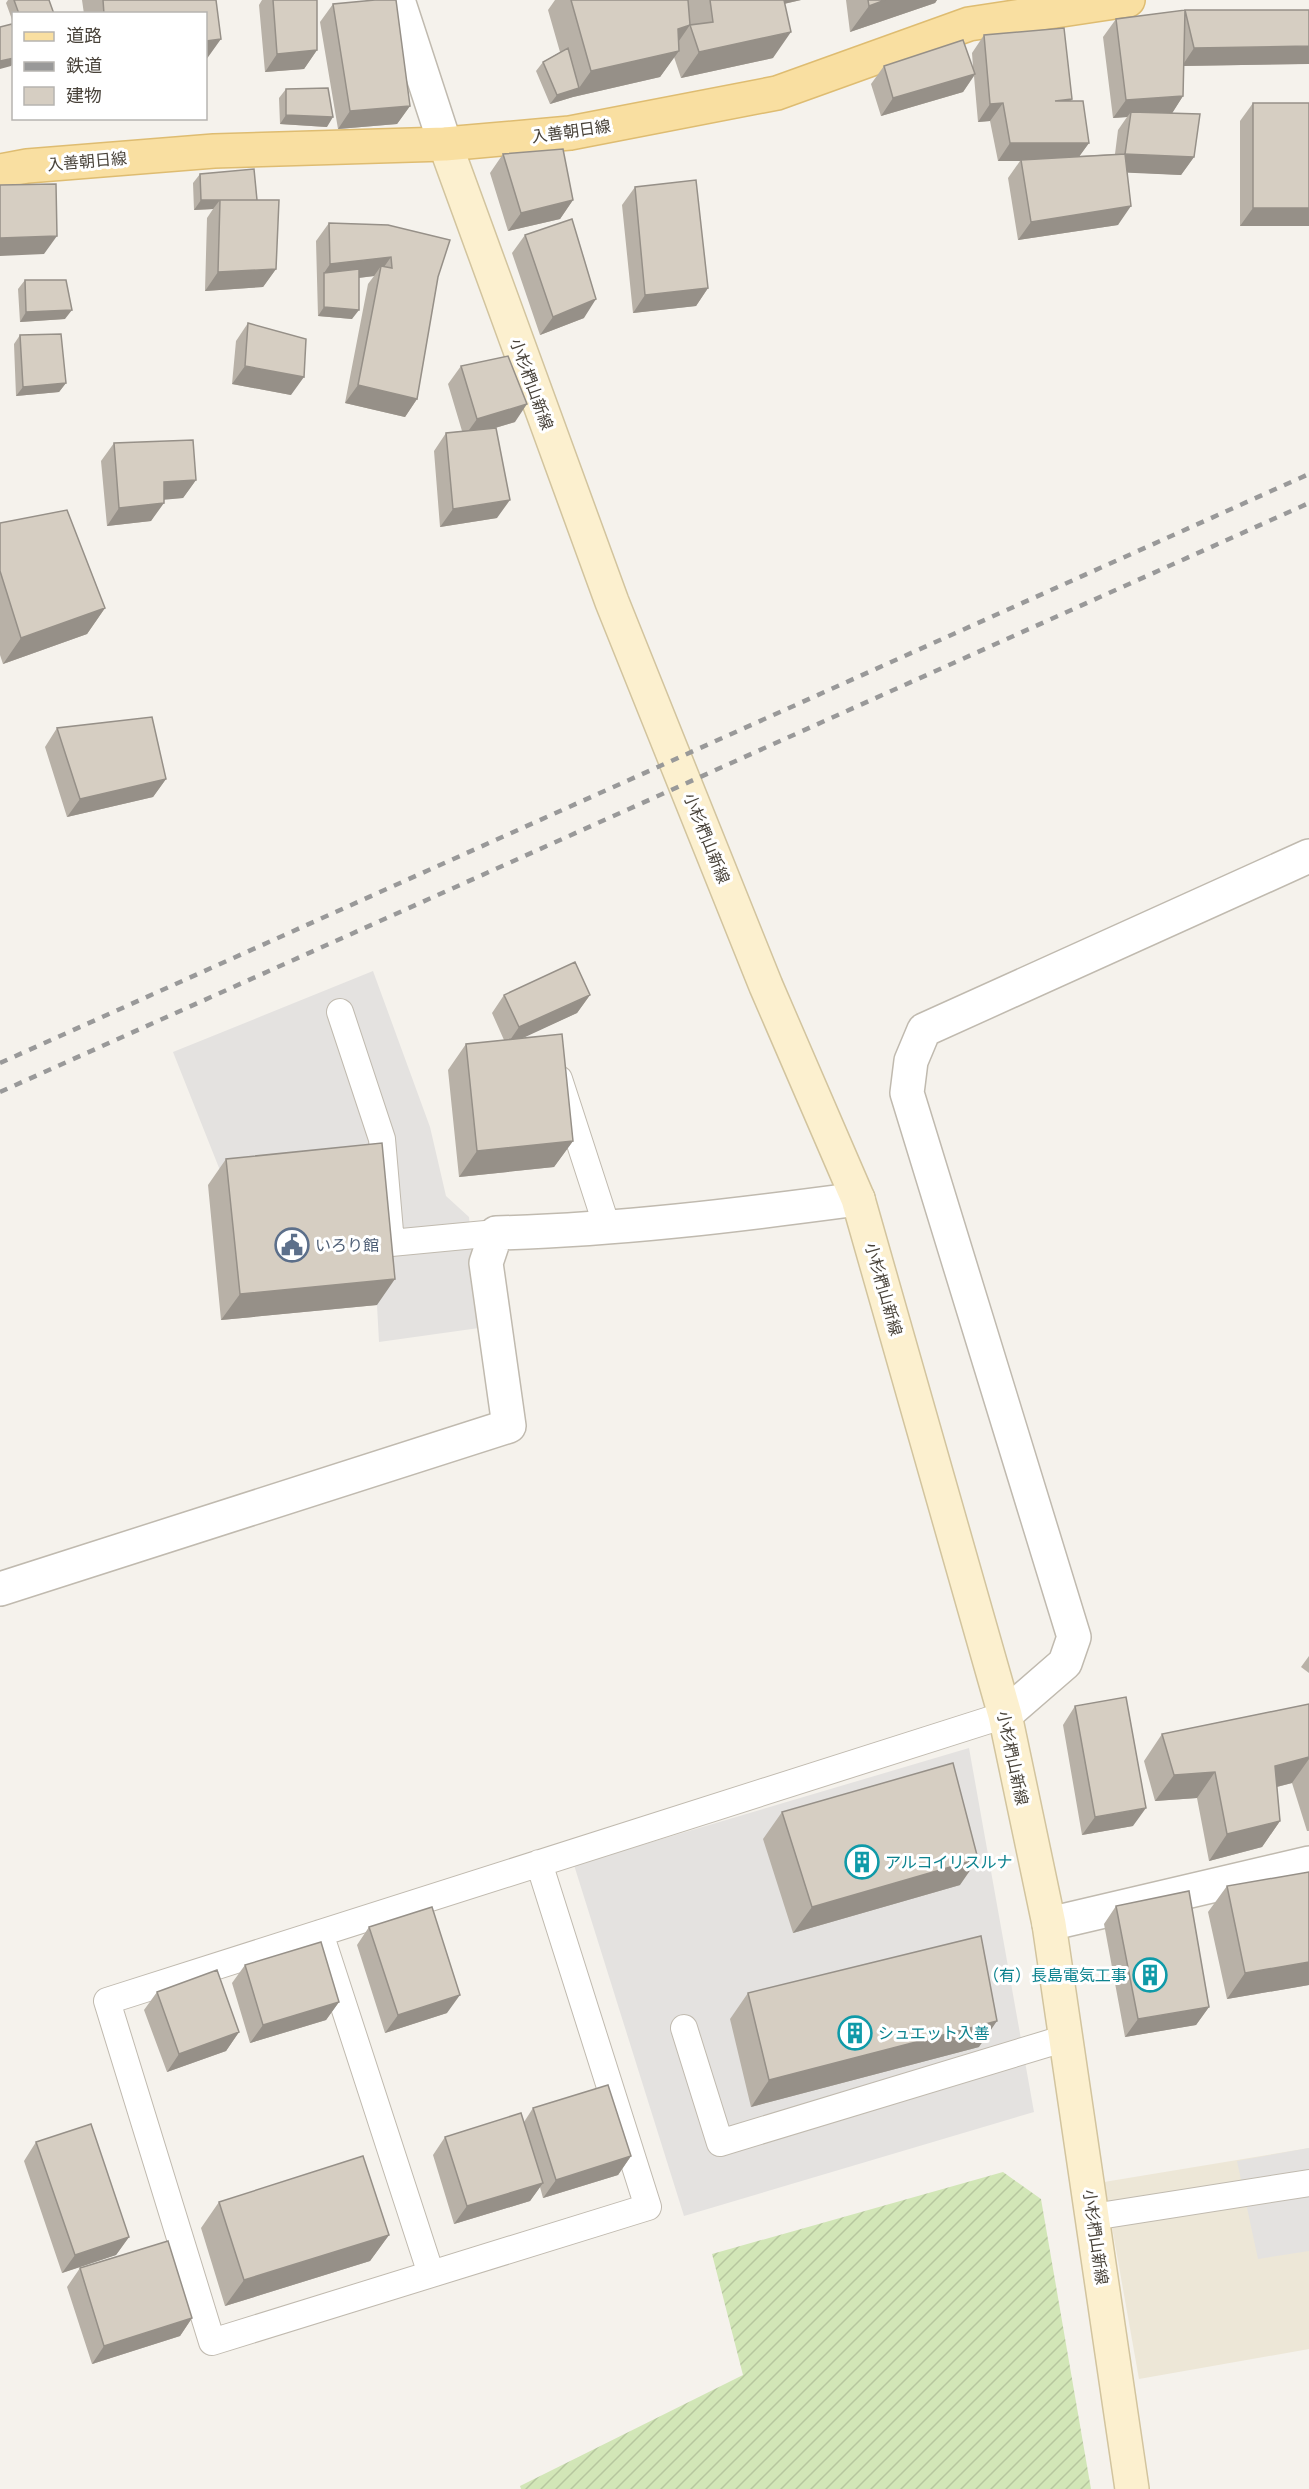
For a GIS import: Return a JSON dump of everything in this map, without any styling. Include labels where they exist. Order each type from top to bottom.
[{"type":"main road","name":"入善朝日線","points":[[0,171],[27,166],[214,151],[445,144],[570,133],[777,93],[969,24],[1128,0]]},
{"type":"main road","name":"小杉椚山新線","points":[[445,144],[612,602],[766,986],[858,1199],[1005,1715],[1049,1924],[1132,2489]]},
{"type":"street","points":[[399,0],[445,144]]},
{"type":"street","points":[[1005,1715],[1065,1663],[1074,1637],[907,1092],[911,1061],[924,1030],[1309,856]]},
{"type":"street","points":[[0,1589],[509,1426],[486,1263],[496,1233],[570,1231],[858,1199]]},
{"type":"street","points":[[1049,1924],[1309,1863]]},
{"type":"lane","points":[[340,1012],[382,1139],[391,1243],[496,1233]]},
{"type":"lane","points":[[551,1054],[607,1227]]},
{"type":"lane","points":[[539,1863],[648,2207],[212,2342],[107,2001],[539,1863],[1005,1715]]},
{"type":"lane","points":[[320,1933],[431,2274]]},
{"type":"lane","points":[[684,2028],[720,2143],[1066,2038]]},
{"type":"lane","points":[[1093,2217],[1309,2182]]},
{"type":"shaded area","points":[[373,971],[430,1127],[446,1196],[469,1217],[479,1328],[379,1342],[377,1305],[225,1183],[173,1052]]},
{"type":"shaded area","points":[[969,1748],[1034,2112],[684,2216],[574,1865]]},
{"type":"shaded area","points":[[1309,2148],[1309,2349],[1139,2379],[1104,2182]]},
{"type":"shaded area","points":[[1309,2148],[1309,2251],[1258,2259],[1237,2161]]},
{"type":"green space","points":[[1003,2172],[1041,2199],[1091,2489],[521,2489],[520,2486],[743,2375],[712,2254]]},
{"type":"building","points":[[14,0],[49,0],[53,12],[18,12]]},
{"type":"building","points":[[103,0],[216,0],[221,39],[207,41],[207,12],[104,12]]},
{"type":"building","points":[[273,0],[317,0],[317,50],[277,54]]},
{"type":"building","points":[[396,0],[410,106],[350,111],[333,4]]},
{"type":"building","points":[[571,0],[688,0],[690,25],[678,29],[679,51],[591,71]]},
{"type":"building","points":[[710,0],[784,0],[791,32],[699,52],[690,25],[713,22]]},
{"type":"building","points":[[868,0],[885,0],[869,6]]},
{"type":"building","points":[[1185,10],[1309,10],[1309,46],[1194,48]]},
{"type":"building","points":[[1185,10],[1183,96],[1126,100],[1116,19]]},
{"type":"building","points":[[12,24],[12,58],[0,61],[0,27]]},
{"type":"building","points":[[1064,28],[1072,99],[1055,101],[1083,101],[1089,143],[1010,143],[1003,103],[990,104],[984,35]]},
{"type":"building","points":[[963,40],[975,74],[893,98],[884,66]]},
{"type":"building","points":[[568,48],[579,88],[557,95],[543,62]]},
{"type":"building","points":[[328,88],[333,117],[286,115],[286,89]]},
{"type":"building","points":[[1253,103],[1309,103],[1309,208],[1253,208]]},
{"type":"building","points":[[1131,112],[1200,114],[1194,157],[1125,154]]},
{"type":"building","points":[[563,149],[573,200],[521,213],[503,154]]},
{"type":"building","points":[[1125,154],[1131,206],[1031,222],[1021,160]]},
{"type":"building","points":[[254,169],[257,200],[201,200],[200,174]]},
{"type":"building","points":[[696,180],[708,288],[645,295],[635,187]]},
{"type":"building","points":[[56,184],[57,236],[0,238],[0,185]]},
{"type":"building","points":[[220,200],[279,200],[276,269],[218,272]]},
{"type":"building","points":[[572,219],[596,299],[553,317],[525,235]]},
{"type":"building","points":[[329,223],[388,225],[450,240],[438,277],[417,399],[358,385],[381,266],[392,268],[391,257],[330,264]]},
{"type":"building","points":[[359,269],[359,310],[324,307],[324,273]]},
{"type":"building","points":[[25,280],[66,280],[72,310],[26,312]]},
{"type":"building","points":[[248,323],[306,339],[304,377],[245,366]]},
{"type":"building","points":[[61,334],[66,383],[23,387],[20,335]]},
{"type":"building","points":[[508,356],[527,404],[477,419],[461,366]]},
{"type":"building","points":[[496,428],[510,500],[453,509],[446,433]]},
{"type":"building","points":[[193,440],[196,480],[164,482],[164,503],[119,508],[114,443]]},
{"type":"building","points":[[67,510],[105,608],[21,638],[0,571],[0,523]]},
{"type":"building","points":[[152,717],[166,779],[80,799],[57,728]]},
{"type":"building","points":[[575,962],[590,995],[519,1027],[504,995]]},
{"type":"building","points":[[562,1034],[573,1141],[477,1151],[466,1044]]},
{"type":"building","name":"いろり館","points":[[382,1143],[395,1279],[240,1294],[226,1159]]},
{"type":"building","points":[[1126,1697],[1146,1808],[1095,1817],[1075,1706]]},
{"type":"building","points":[[1309,1704],[1309,1757],[1275,1766],[1280,1821],[1227,1834],[1215,1772],[1174,1775],[1162,1734]]},
{"type":"building","name":"アルコイリスルナ","points":[[953,1763],[978,1859],[812,1907],[782,1812]]},
{"type":"building","points":[[1309,1872],[1309,1962],[1245,1973],[1227,1886]]},
{"type":"building","name":"（有）長島電気工事","points":[[1189,1891],[1209,2007],[1138,2019],[1116,1906]]},
{"type":"building","points":[[432,1907],[460,1995],[398,2015],[369,1927]]},
{"type":"building","name":"シュエット入善","points":[[981,1936],[997,2021],[769,2080],[748,1993]]},
{"type":"building","points":[[321,1942],[339,2002],[263,2025],[245,1965]]},
{"type":"building","points":[[217,1970],[239,2032],[179,2054],[157,1992]]},
{"type":"building","points":[[608,2085],[631,2156],[556,2180],[533,2108]]},
{"type":"building","points":[[521,2113],[543,2183],[467,2206],[445,2137]]},
{"type":"building","points":[[91,2124],[129,2237],[75,2255],[36,2142]]},
{"type":"building","points":[[363,2156],[389,2235],[244,2280],[219,2202]]},
{"type":"building","points":[[168,2241],[192,2318],[104,2346],[80,2268]]},
{"type":"railway","points":[[0,1063],[1309,474]]},
{"type":"railway","points":[[0,1092],[1309,503]]},
{"type":"place","name":"いろり館","points":[[292,1245]]},
{"type":"place","name":"アルコイリスルナ","points":[[862,1862]]},
{"type":"place","name":"（有）長島電気工事","points":[[1150,1975]]},
{"type":"place","name":"シュエット入善","points":[[855,2033]]}]
